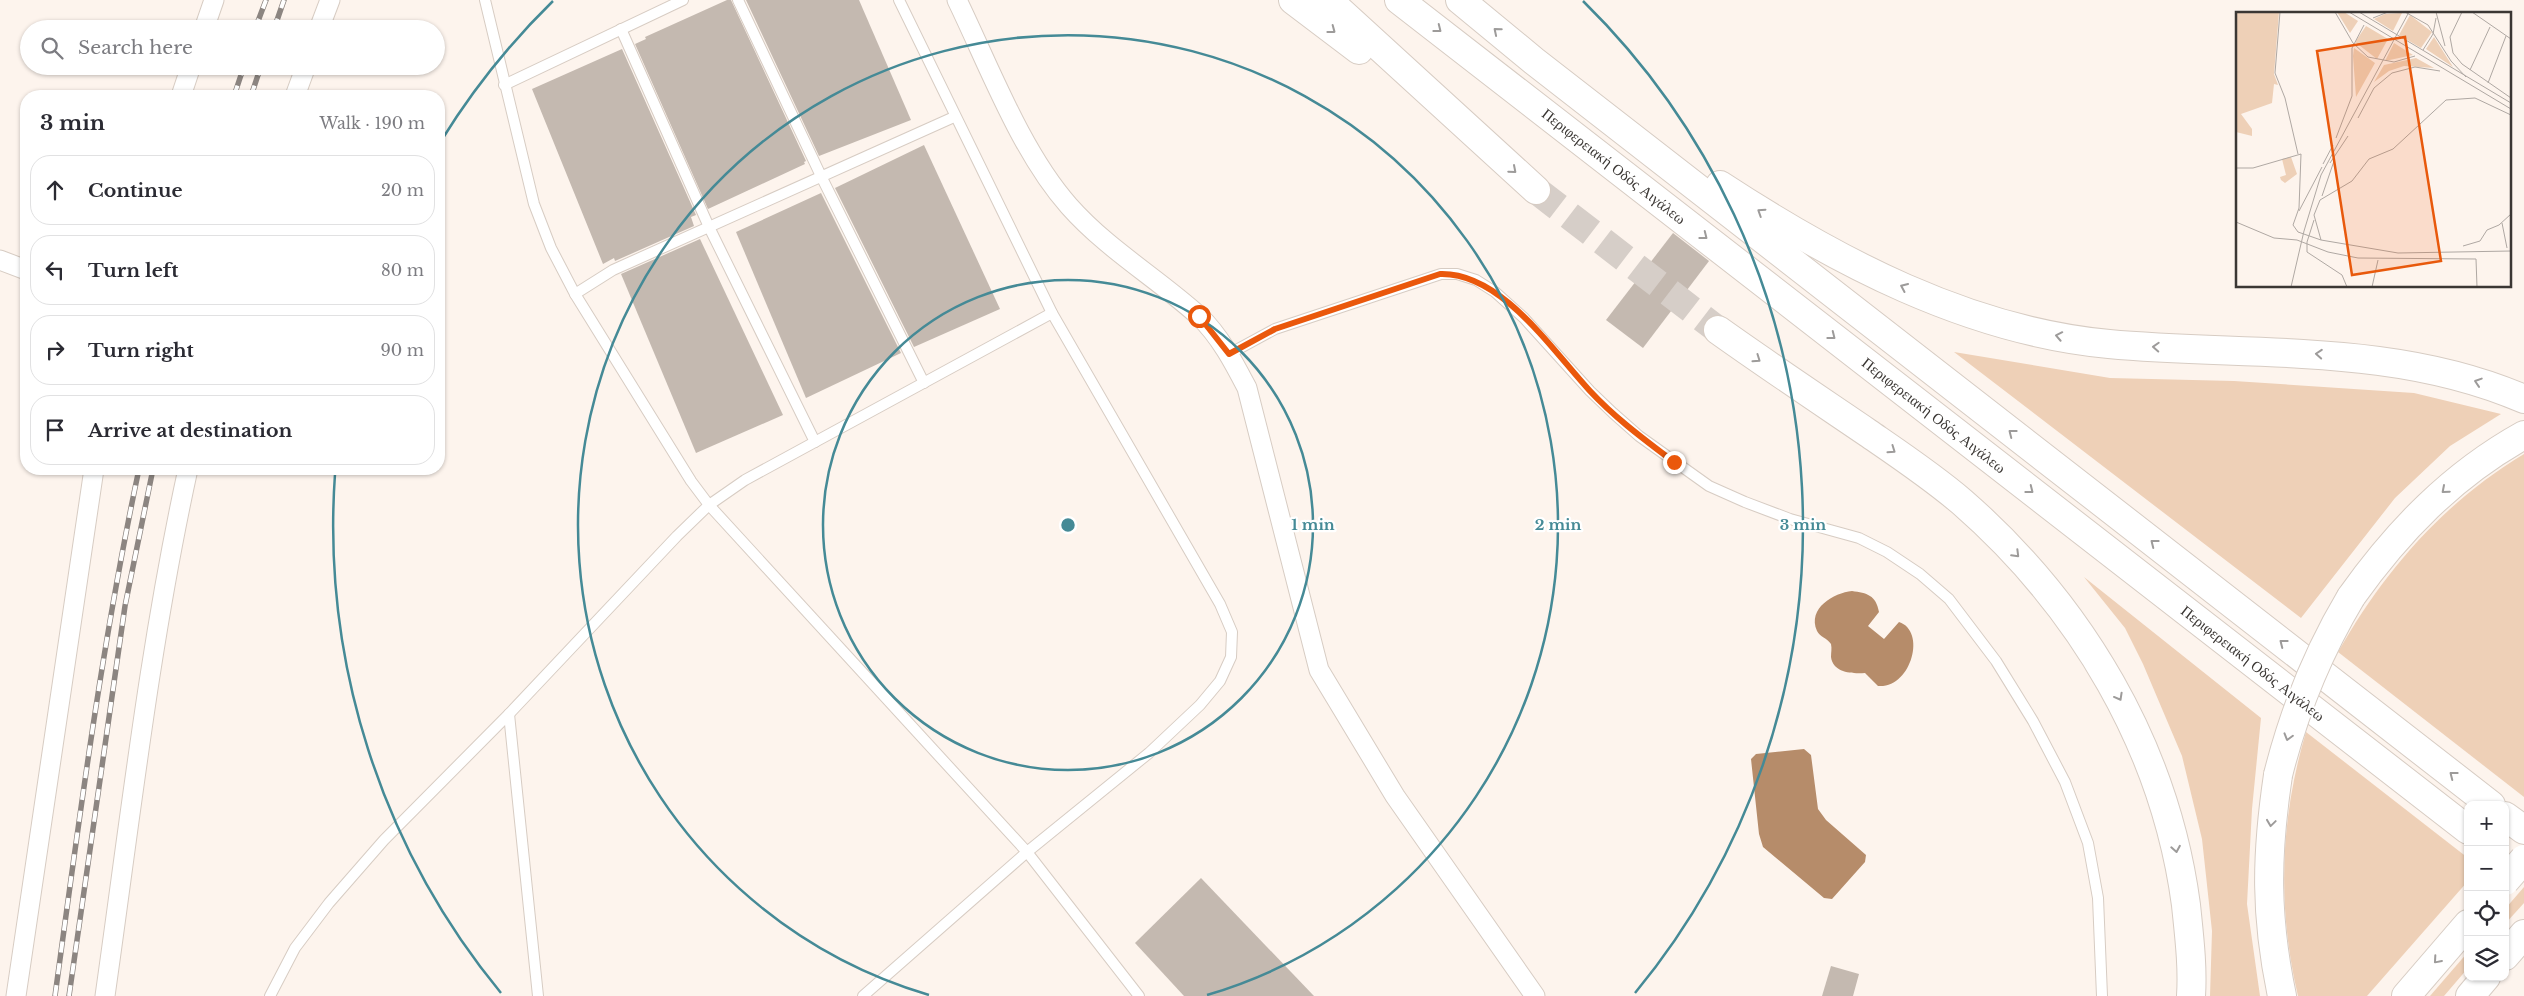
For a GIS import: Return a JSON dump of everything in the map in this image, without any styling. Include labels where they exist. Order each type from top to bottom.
[{"type":"highway","points":[[1293,0],[1490,149]]},
{"type":"highway","points":[[1328,0],[1536,190]]},
{"type":"highway","name":"Περιφερειακή Οδός Αιγάλεω","points":[[1399,0],[2464,827]]},
{"type":"highway","points":[[1460,0],[1534,61],[2486,801]]},
{"type":"highway","points":[[1534,61],[1582,87],[1629,116],[1720,185],[1819,246],[1872,273],[1970,312],[2061,336],[2107,344],[2334,355],[2388,362],[2468,379],[2524,399]]},
{"type":"highway","points":[[1718,330],[1887,446],[1961,501],[2024,563],[2070,617],[2095,655],[2132,721],[2159,789],[2174,839],[2183,889],[2190,939],[2191,996]]},
{"type":"highway","points":[[2282,996],[2273,953],[2268,894],[2269,834],[2278,775],[2299,701],[2314,665],[2351,597],[2379,558],[2410,522],[2445,489],[2483,460],[2524,435]]},
{"type":"highway","points":[[2509,819],[2524,830]]},
{"type":"highway","points":[[2509,876],[2524,859]]},
{"type":"highway","points":[[2509,863],[2524,874]]},
{"type":"highway","points":[[2406,996],[2464,929]]},
{"type":"highway","points":[[2470,996],[2483,981]]},
{"type":"street","points":[[207,20],[214,0]]},
{"type":"street","points":[[322,20],[330,0]]},
{"type":"street","points":[[957,0],[1024,139],[1053,188],[1097,233],[1199,316],[1229,354],[1247,388],[1319,670],[1395,796],[1535,996]]},
{"type":"street","points":[[182,90],[188,75]]},
{"type":"street","points":[[297,90],[303,75]]},
{"type":"street","points":[[0,260],[20,268]]},
{"type":"street","points":[[16,996],[93,475]]},
{"type":"street","points":[[105,996],[172,543],[187,475]]},
{"type":"lane","points":[[484,0],[534,204],[550,248],[575,294],[691,480],[709,505],[1027,852],[1139,996]]},
{"type":"lane","points":[[504,84],[683,0]]},
{"type":"lane","points":[[738,0],[821,176],[924,383]]},
{"type":"lane","points":[[863,996],[1027,852],[1149,753],[1200,706],[1220,681],[1231,656],[1232,632],[1220,604],[1052,313],[954,117],[899,0]]},
{"type":"lane","points":[[621,29],[709,227],[815,442]]},
{"type":"lane","points":[[575,294],[613,270],[954,117]]},
{"type":"lane","points":[[1229,354],[1255,338],[1291,323],[1440,274],[1457,274],[1476,280],[1495,292],[1524,318],[1590,391],[1626,424],[1709,486],[1790,519],[1859,538],[1887,552],[1920,574],[1949,599],[1996,661],[2033,721],[2065,782],[2088,843],[2098,898],[2102,996]]},
{"type":"lane","points":[[270,996],[295,948],[329,903],[384,840],[509,714],[677,536],[709,505],[745,480],[1052,313]]},
{"type":"lane","points":[[509,714],[538,996]]},
{"type":"shaded area","points":[[1954,352],[2110,378],[2234,381],[2414,393],[2501,414],[2450,446],[2395,498],[2301,618]]},
{"type":"shaded area","points":[[2524,454],[2524,797],[2338,652],[2375,594],[2418,541],[2442,516],[2468,494]]},
{"type":"shaded area","points":[[2084,577],[2261,718],[2252,809],[2247,904],[2260,996],[2210,996],[2212,931],[2202,839],[2182,756],[2143,664],[2125,628]]},
{"type":"shaded area","points":[[1852,591],[1866,594],[1876,602],[1879,612],[1868,626],[1884,639],[1899,622],[1907,627],[1912,636],[1913,647],[1907,669],[1899,679],[1890,684],[1878,686],[1865,673],[1849,673],[1839,669],[1835,666],[1831,657],[1831,644],[1817,631],[1816,615],[1824,603],[1830,598]]},
{"type":"shaded area","points":[[2306,732],[2464,855],[2464,886],[2367,996],[2298,996],[2291,963],[2284,896],[2287,830],[2297,765]]},
{"type":"shaded area","points":[[1804,749],[1811,755],[1818,809],[1826,820],[1866,855],[1865,862],[1832,899],[1824,898],[1763,847],[1759,834],[1751,759],[1756,754]]},
{"type":"shaded area","points":[[2524,887],[2524,903],[2509,920],[2509,904]]},
{"type":"shaded area","points":[[2464,957],[2464,973],[2444,996],[2430,996]]},
{"type":"building","points":[[727,0],[731,0],[806,161],[804,162],[805,164],[708,209],[635,44],[646,39],[645,37]]},
{"type":"building","points":[[746,0],[859,0],[911,120],[819,156]]},
{"type":"building","points":[[622,49],[696,215],[691,217],[694,226],[615,261],[614,258],[603,264],[532,89]]},
{"type":"building","points":[[924,145],[1000,309],[914,347],[835,188]]},
{"type":"building","points":[[821,193],[901,353],[806,398],[736,232]]},
{"type":"building","points":[[1673,233],[1709,261],[1643,348],[1606,320]]},
{"type":"building","points":[[700,239],[783,415],[696,453],[621,274]]},
{"type":"building","points":[[1201,878],[1314,996],[1184,996],[1135,943]]},
{"type":"building","points":[[1831,966],[1859,974],[1853,996],[1822,996]]},
{"type":"tunnel","points":[[1536,190],[1718,330]]},
{"type":"railway","points":[[258,20],[266,0]]},
{"type":"railway","points":[[277,20],[284,0]]},
{"type":"railway","points":[[236,90],[241,75]]},
{"type":"railway","points":[[253,90],[258,75]]},
{"type":"railway","points":[[55,996],[102,666],[138,475]]},
{"type":"railway","points":[[69,996],[125,606],[152,475]]},
{"type":"route","points":[[1199,316],[1229,354],[1255,338],[1299,320],[1344,307],[1440,274],[1457,274],[1476,280],[1495,292],[1551,346],[1590,391],[1639,436],[1674,462]]}]
